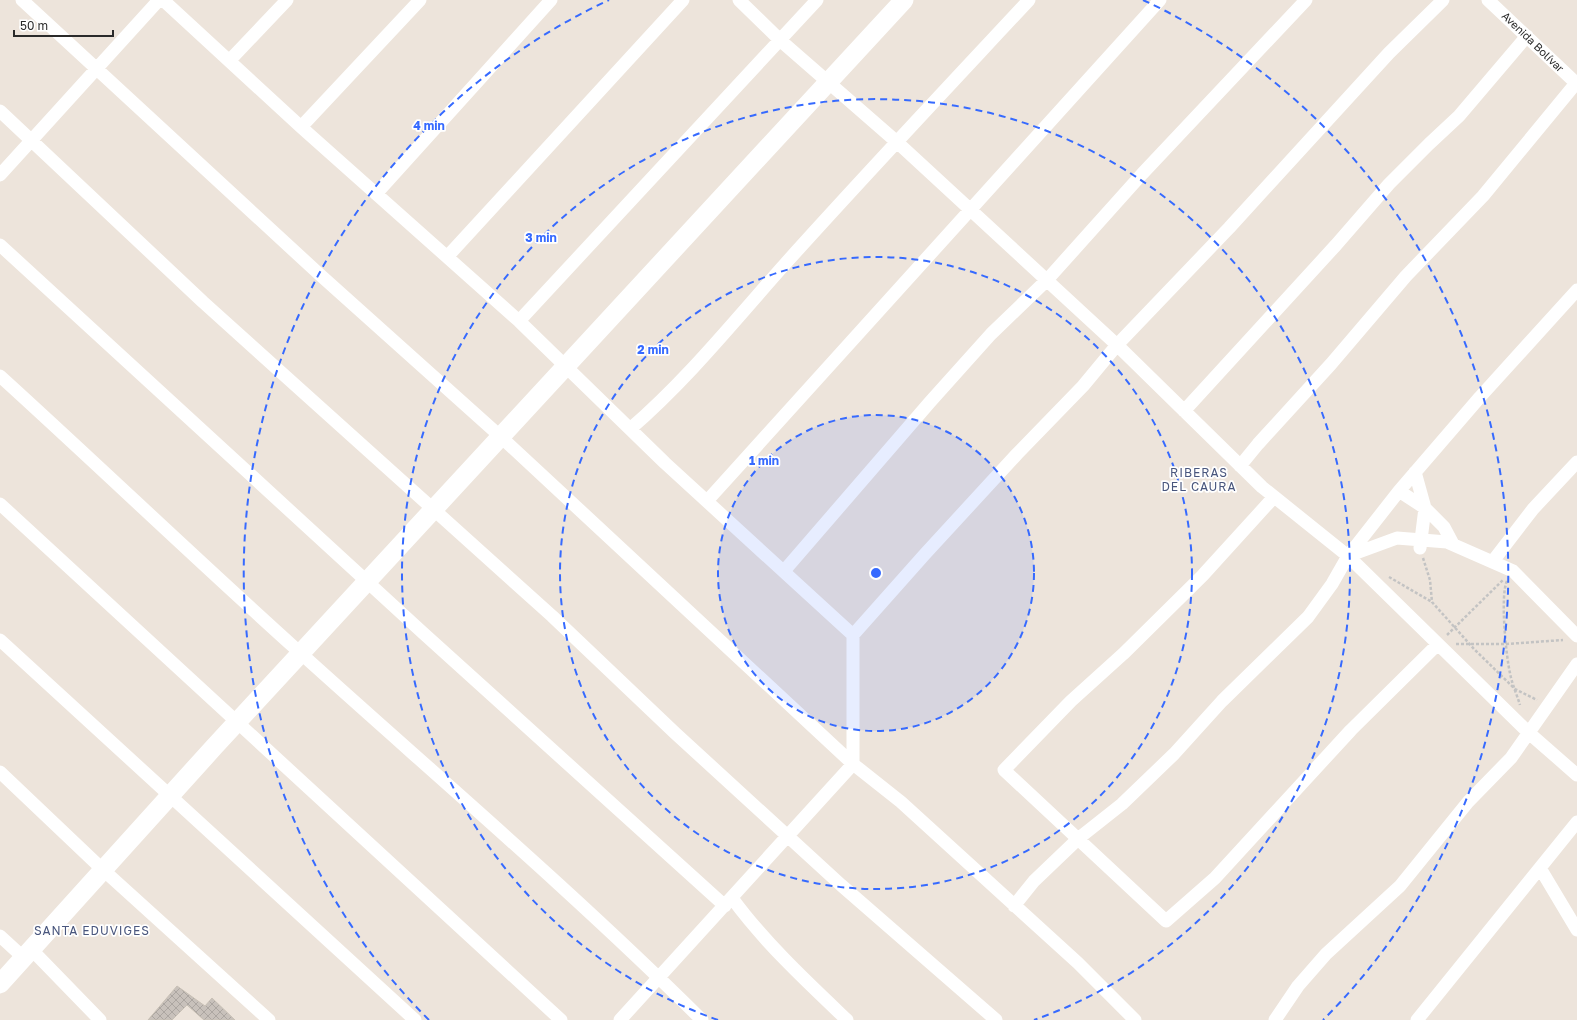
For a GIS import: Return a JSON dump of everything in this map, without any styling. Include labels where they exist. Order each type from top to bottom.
[{"type":"street","points":[[22,0],[278,236],[501,437],[853,764],[901,802],[1078,963],[1135,1020]]},
{"type":"street","points":[[0,175],[159,0]]},
{"type":"street","points":[[163,0],[230,60],[301,127],[519,321],[630,429],[853,635]]},
{"type":"street","points":[[230,60],[287,0]]},
{"type":"street","points":[[301,127],[420,0]]},
{"type":"street","points":[[376,194],[551,0]]},
{"type":"street","points":[[447,257],[683,0]]},
{"type":"street","points":[[739,0],[827,83],[848,98],[898,143],[1117,345],[1240,466],[1274,497],[1348,556],[1529,733],[1577,775]]},
{"type":"street","points":[[519,321],[781,41],[817,0]]},
{"type":"street","points":[[0,984],[237,722],[904,0]]},
{"type":"street","points":[[630,429],[675,387],[786,263],[1029,0]]},
{"type":"street","points":[[707,501],[1160,0]]},
{"type":"street","points":[[784,571],[991,334],[1047,280],[1142,174],[1306,0]]},
{"type":"street","points":[[620,1020],[660,978],[853,764],[853,635],[924,554],[1083,386],[1117,345],[1229,228],[1389,52],[1443,0]]},
{"type":"street","name":"Avenida Bolívar","points":[[1488,0],[1577,83]]},
{"type":"street","points":[[1184,411],[1331,251],[1389,184],[1428,144],[1459,116],[1527,36]]},
{"type":"street","points":[[1240,466],[1258,444],[1331,364],[1406,276],[1483,196],[1577,83]]},
{"type":"street","points":[[0,111],[203,302],[552,616],[675,733],[841,885],[996,1020]]},
{"type":"street","points":[[0,245],[367,582],[729,902],[812,987],[847,1020]]},
{"type":"street","points":[[1014,906],[1034,881],[1079,838],[1122,804],[1174,754],[1222,701],[1308,617],[1332,584],[1348,556],[1399,491],[1480,397],[1577,290]]},
{"type":"street","points":[[0,376],[301,653],[660,978],[702,1020]]},
{"type":"street","points":[[1493,561],[1533,509],[1577,462]]},
{"type":"street","points":[[1415,472],[1425,508],[1421,544]]},
{"type":"street","points":[[1399,491],[1425,508],[1444,527],[1452,544]]},
{"type":"street","points":[[1274,497],[1203,576],[1123,654],[1071,701],[1004,770],[1079,838],[1166,921],[1215,878],[1352,730],[1438,644]]},
{"type":"street","points":[[0,504],[561,1020]]},
{"type":"street","points":[[1348,556],[1397,538],[1421,544],[1452,544],[1513,571],[1573,638]]},
{"type":"street","points":[[0,640],[171,795],[414,1020]]},
{"type":"street","points":[[1275,1020],[1298,986],[1326,954],[1400,886],[1468,802],[1510,758],[1577,664]]},
{"type":"street","points":[[0,772],[103,869],[269,1020]]},
{"type":"street","points":[[1417,1020],[1577,822]]},
{"type":"street","points":[[1540,868],[1577,930]]},
{"type":"street","points":[[0,936],[27,954],[100,1020]]},
{"type":"path","points":[[1421,544],[1430,580],[1432,602]]},
{"type":"path","points":[[1438,644],[1513,571]]},
{"type":"path","points":[[1513,571],[1504,586],[1503,599],[1507,644],[1510,672],[1529,733]]},
{"type":"path","points":[[1384,576],[1391,578],[1432,602],[1454,628],[1515,689],[1534,699],[1550,702]]},
{"type":"path","points":[[1438,644],[1507,644],[1573,638]]},
{"type":"building","points":[[177,986],[205,1006],[212,998],[235,1020],[204,1020],[187,1005],[172,1020],[148,1020]]},
{"type":"district","name":"RIBERAS DEL CAURA","points":[[1199,480]]},
{"type":"district","name":"SANTA EDUVIGES","points":[[92,931]]}]
